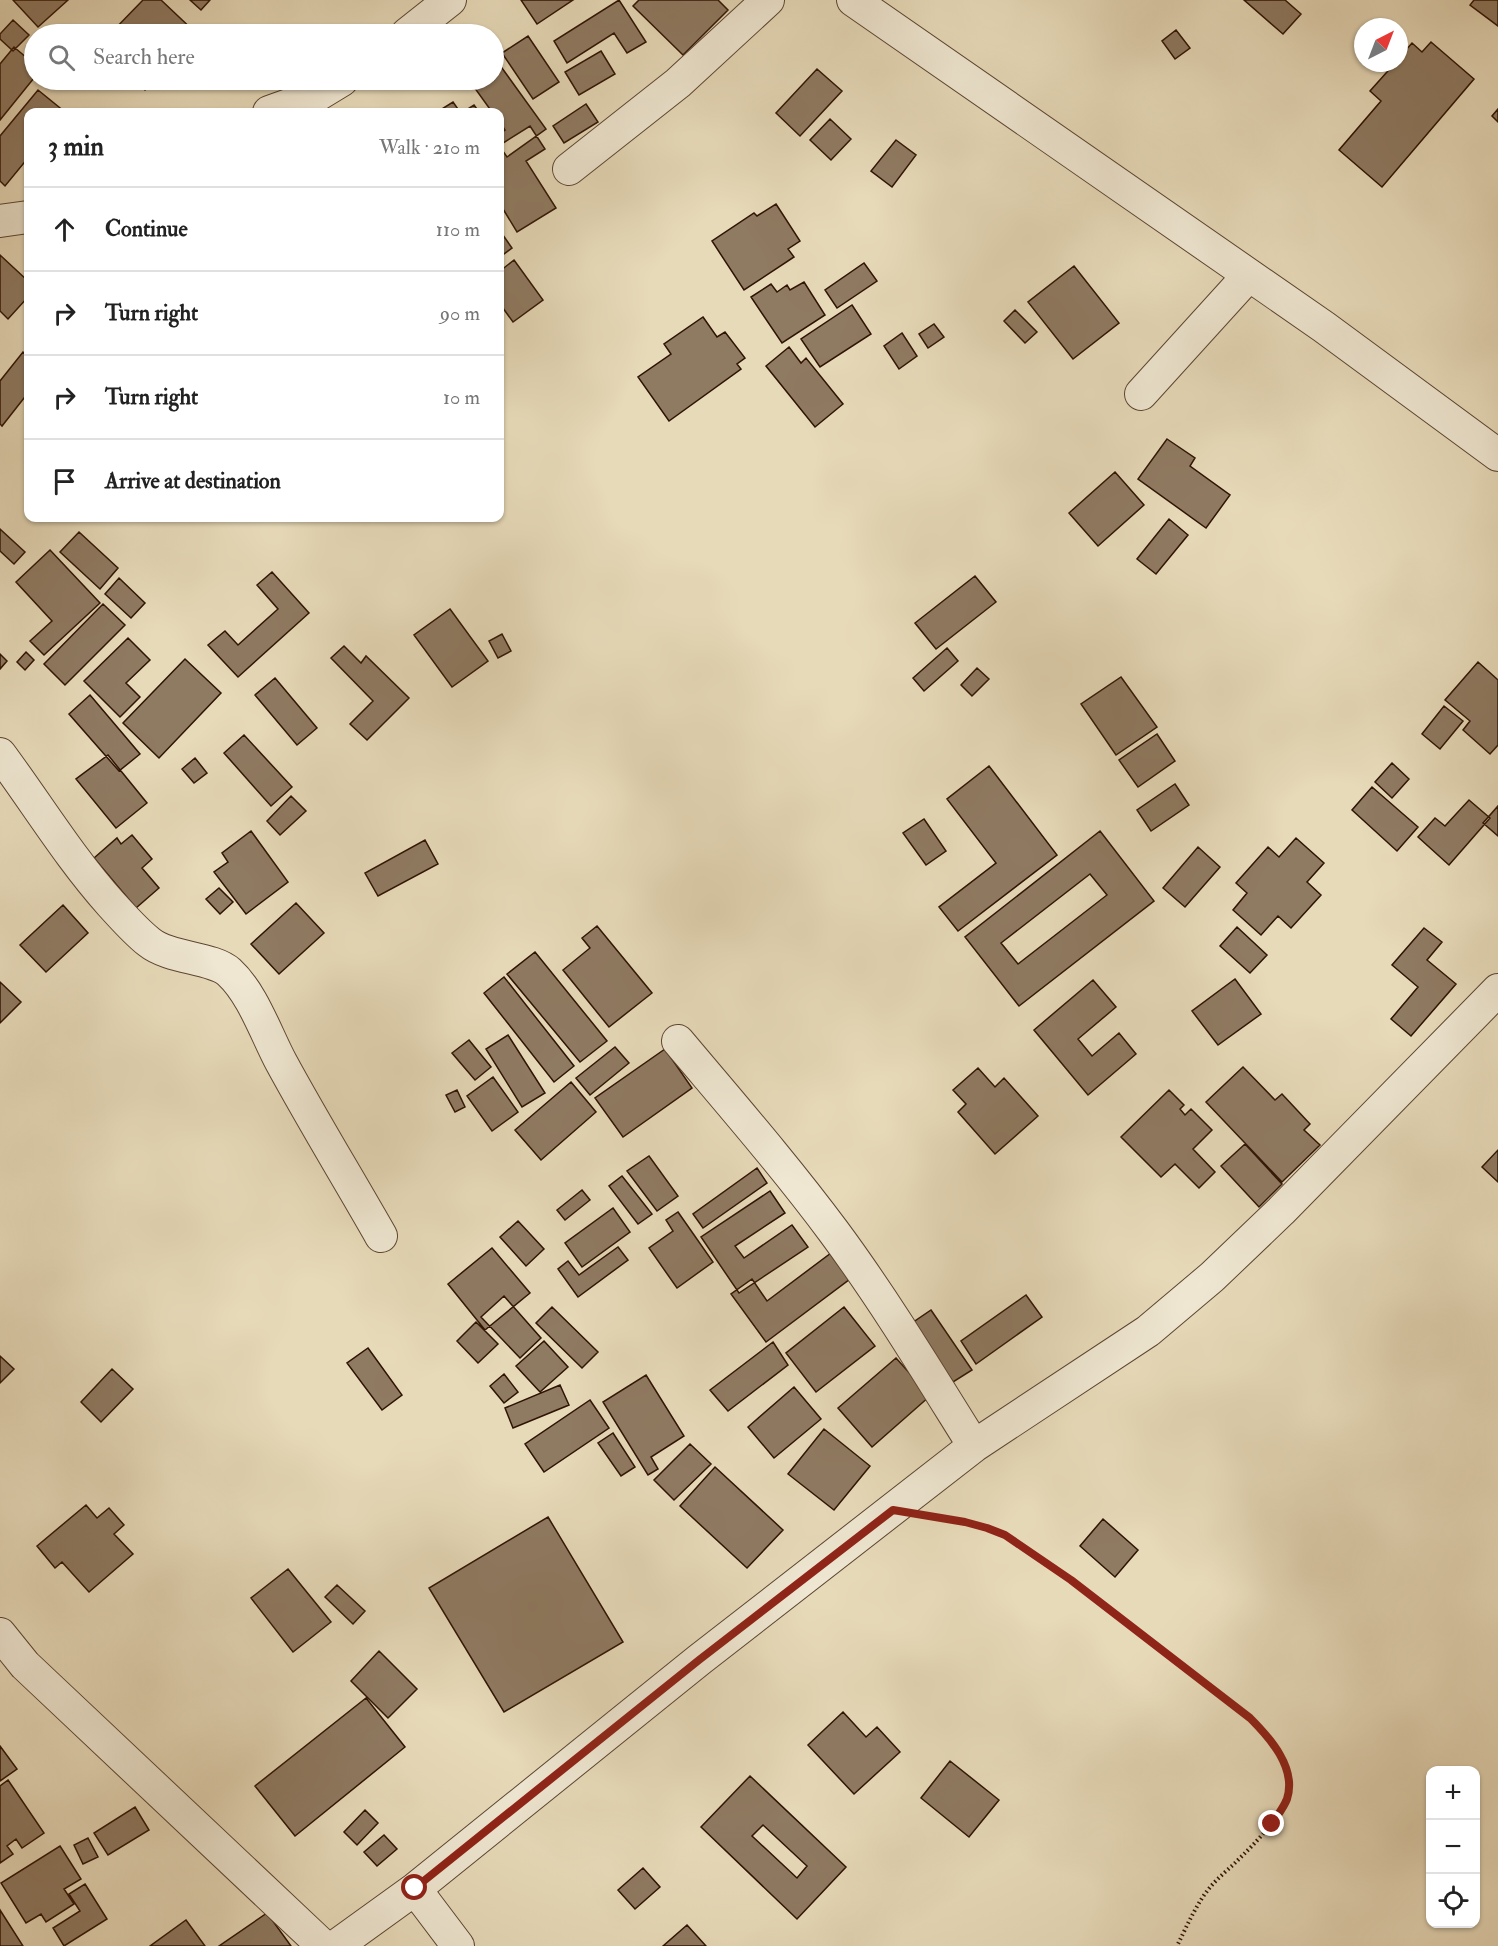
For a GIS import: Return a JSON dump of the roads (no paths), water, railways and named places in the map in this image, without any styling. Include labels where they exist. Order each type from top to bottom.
[{"type":"street","points":[[420,24],[450,0]]},
{"type":"street","points":[[568,169],[678,83],[768,0]]},
{"type":"street","points":[[853,0],[1324,327],[1498,454]]},
{"type":"street","points":[[280,108],[324,90]]},
{"type":"street","points":[[0,221],[24,218]]},
{"type":"street","points":[[1141,394],[1248,274]]},
{"type":"street","points":[[0,754],[89,879],[150,943],[162,950],[219,966],[235,979],[252,1003],[281,1062],[381,1236]]},
{"type":"street","points":[[336,1946],[415,1888],[699,1660],[974,1446],[1148,1331],[1212,1277],[1281,1211],[1498,990]]},
{"type":"street","points":[[678,1041],[835,1233],[884,1303],[974,1446]]},
{"type":"street","points":[[0,1634],[25,1665],[323,1946]]},
{"type":"street","points":[[415,1888],[458,1946]]}]
